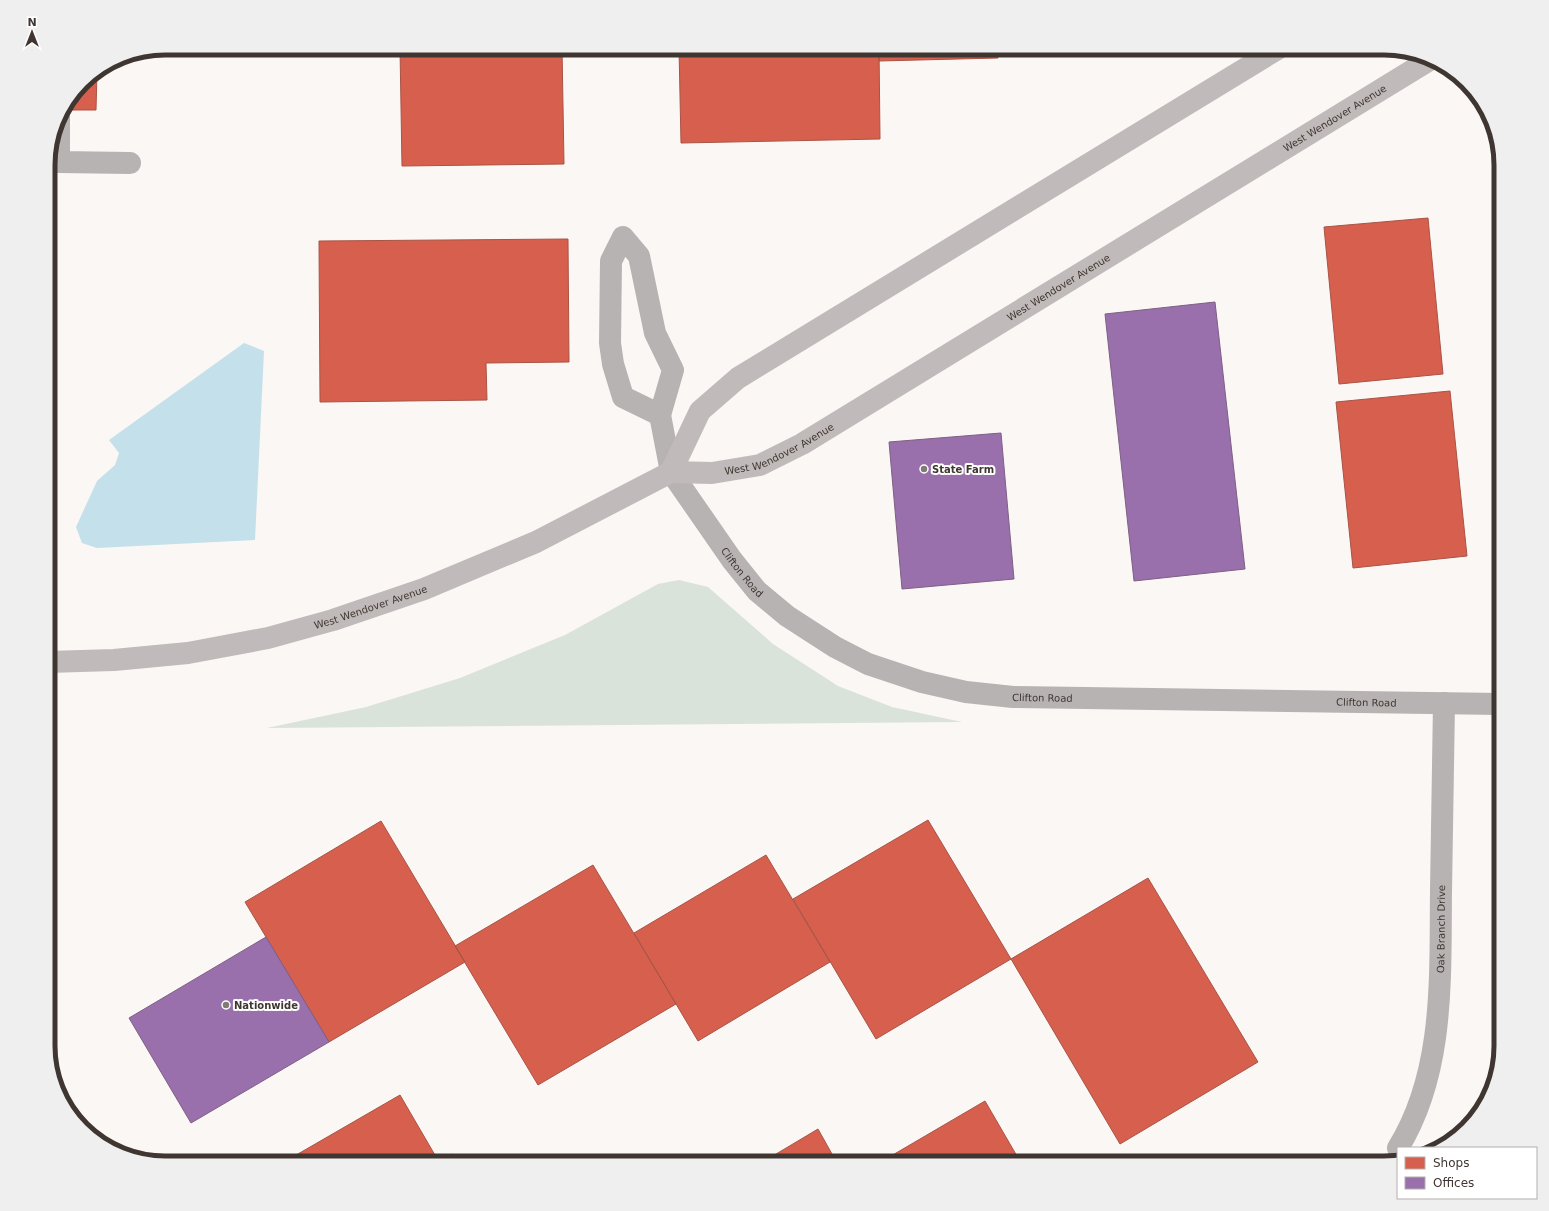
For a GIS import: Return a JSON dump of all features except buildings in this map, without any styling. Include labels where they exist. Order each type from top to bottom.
[{"type":"highway","points":[[670,472],[700,411],[738,378],[1268,55]]},
{"type":"highway","name":"West Wendover Avenue","points":[[55,662],[114,660],[188,653],[268,638],[333,620],[424,589],[536,542],[670,472],[712,473],[760,465],[802,444],[1425,63]]},
{"type":"street","points":[[59,137],[59,162],[130,163]]},
{"type":"street","points":[[660,415],[623,396],[613,364],[610,343],[611,262],[623,237],[639,256],[655,333],[673,370],[660,415],[670,472]]},
{"type":"street","name":"Clifton Road","points":[[670,472],[732,560],[758,592],[787,616],[835,647],[868,664],[922,682],[966,692],[1013,697],[1494,704]]},
{"type":"street","name":"Oak Branch Drive","points":[[1399,1147],[1410,1129],[1423,1095],[1431,1069],[1436,1035],[1440,953],[1444,703]]},
{"type":"shaded area","points":[[679,580],[708,587],[773,644],[838,686],[892,707],[962,722],[267,728],[366,707],[460,678],[565,635],[658,584]]},
{"type":"water","points":[[244,343],[264,351],[255,540],[97,548],[82,543],[76,527],[97,481],[115,465],[119,453],[109,440]]},
{"type":"place","name":"State Farm","points":[[924,469]]},
{"type":"place","name":"Nationwide","points":[[226,1005]]}]
